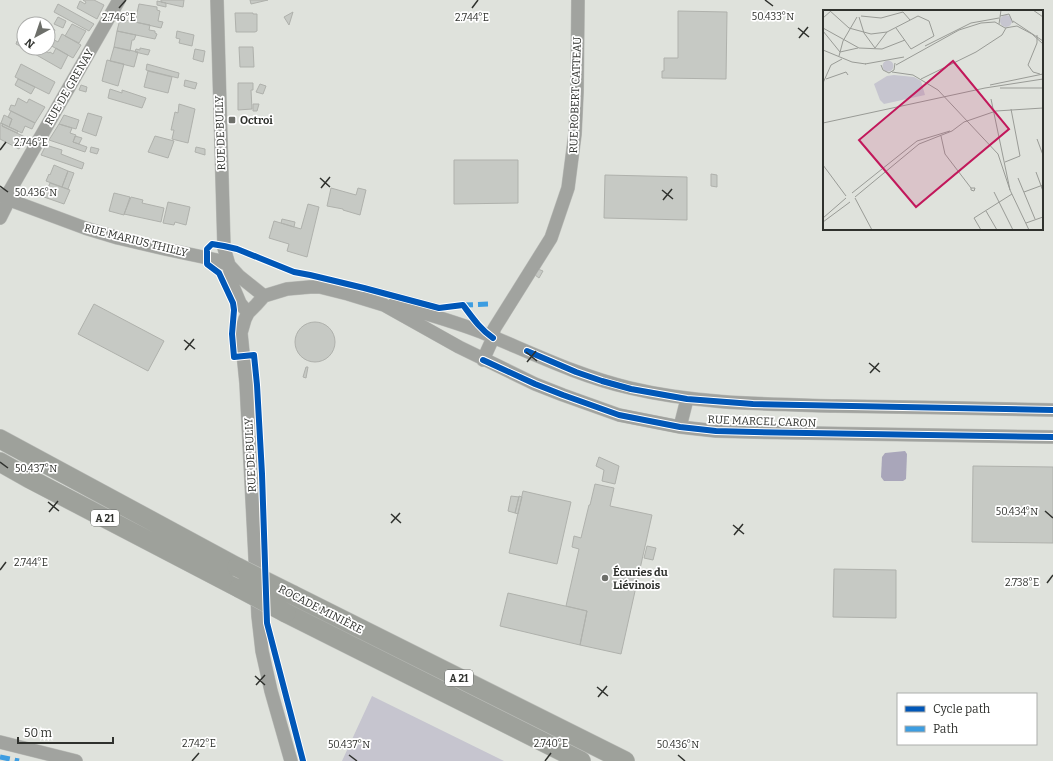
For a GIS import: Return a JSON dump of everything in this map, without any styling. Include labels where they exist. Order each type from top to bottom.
[{"type":"highway","name":"ROCADE MINIÈRE","points":[[0,439],[237,567],[625,761]]},
{"type":"highway","name":"ROCADE MINIÈRE","points":[[0,462],[286,613],[581,761]]},
{"type":"street","name":"RUE DE GRENAY","points":[[0,218],[6,206],[3,197],[9,192],[119,0]]},
{"type":"street","name":"RUE DE BULLY","points":[[217,0],[224,248],[232,284],[240,303],[248,313],[244,318],[241,333],[246,383],[258,616],[262,651],[271,691],[291,761]]},
{"type":"street","name":"RUE ROBERT CATTEAU","points":[[483,360],[493,338],[494,329],[551,238],[568,188],[575,134],[578,0]]},
{"type":"street","name":"RUE MARIUS THILLY","points":[[3,197],[85,228],[118,238],[207,257],[229,265]]},
{"type":"street","points":[[229,265],[264,296],[248,313]]},
{"type":"street","name":"RUE MARCEL CARON","points":[[264,296],[297,287],[320,287],[384,305],[483,360],[535,384],[619,415],[680,427],[716,431],[746,432],[1053,437]]},
{"type":"street","name":"RUE MARCEL CARON","points":[[384,305],[392,304],[458,324],[576,372],[602,381],[630,389],[687,399],[753,404],[1053,410]]},
{"type":"street","points":[[680,427],[687,399]]},
{"type":"street","points":[[0,742],[76,761]]},
{"type":"shaded area","points":[[905,451],[907,454],[906,479],[903,481],[884,481],[881,477],[882,457],[885,453]]},
{"type":"shaded area","points":[[372,696],[504,761],[342,761]]},
{"type":"building","points":[[83,0],[94,0],[104,5],[97,19],[77,8],[80,1],[85,4],[86,2]]},
{"type":"building","points":[[161,0],[184,0],[183,7],[161,2]]},
{"type":"building","points":[[250,0],[268,0],[251,4]]},
{"type":"building","points":[[157,1],[166,3],[166,7],[157,5]]},
{"type":"building","points":[[58,4],[94,24],[89,31],[54,12]]},
{"type":"building","points":[[139,4],[157,7],[157,10],[160,11],[158,21],[163,22],[161,28],[135,22]]},
{"type":"building","points":[[678,11],[727,12],[726,79],[662,78],[662,71],[664,71],[664,58],[678,58]]},
{"type":"building","points":[[293,12],[289,25],[284,17]]},
{"type":"building","points":[[235,13],[257,14],[257,31],[236,32]]},
{"type":"building","points":[[58,17],[66,21],[63,28],[56,25]]},
{"type":"building","points":[[120,19],[150,25],[149,30],[155,31],[157,34],[155,39],[117,31]]},
{"type":"building","points":[[72,24],[86,31],[79,43],[65,36]]},
{"type":"building","points":[[117,31],[136,35],[134,40],[132,40],[130,51],[114,47]]},
{"type":"building","points":[[177,31],[194,35],[192,46],[179,43],[180,39],[176,38]]},
{"type":"building","points":[[62,34],[81,45],[73,58],[56,48],[56,41],[58,42]]},
{"type":"building","points":[[114,47],[138,52],[134,67],[110,61]]},
{"type":"building","points":[[239,47],[253,47],[254,67],[240,67]]},
{"type":"building","points":[[56,48],[68,55],[61,69],[38,56],[56,56]]},
{"type":"building","points":[[140,48],[150,50],[148,55],[135,52],[136,49],[140,50]]},
{"type":"building","points":[[195,49],[205,51],[203,62],[193,59]]},
{"type":"building","points":[[107,60],[124,64],[118,86],[102,81]]},
{"type":"building","points":[[21,64],[55,82],[49,94],[15,77]]},
{"type":"building","points":[[147,64],[179,73],[178,78],[146,70]]},
{"type":"building","points":[[148,71],[172,77],[168,93],[144,87]]},
{"type":"building","points":[[18,79],[35,87],[31,94],[15,85]]},
{"type":"building","points":[[185,80],[197,83],[195,89],[184,86]]},
{"type":"building","points":[[238,83],[253,83],[253,90],[251,90],[252,109],[238,110]]},
{"type":"building","points":[[260,84],[266,86],[263,94],[256,92]]},
{"type":"building","points":[[81,85],[87,87],[86,92],[79,90]]},
{"type":"building","points":[[110,89],[122,93],[122,90],[146,98],[142,108],[108,98]]},
{"type":"building","points":[[18,98],[27,103],[29,99],[45,107],[35,123],[9,110],[11,105],[15,106]]},
{"type":"building","points":[[179,104],[195,109],[188,143],[172,139],[174,130],[171,130],[175,112],[178,113]]},
{"type":"building","points":[[253,104],[259,104],[257,111],[253,111]]},
{"type":"building","points":[[11,111],[35,123],[32,129],[25,126],[22,133],[9,127],[12,119],[8,117]]},
{"type":"building","points":[[88,113],[102,117],[96,136],[82,131]]},
{"type":"building","points":[[4,115],[12,119],[9,127],[1,123]]},
{"type":"building","points":[[64,115],[79,120],[76,129],[59,124]]},
{"type":"building","points":[[0,123],[3,124],[2,126],[25,137],[19,149],[0,139]]},
{"type":"building","points":[[3,124],[18,131],[17,133],[2,126]]},
{"type":"building","points":[[59,124],[72,128],[70,133],[76,135],[73,142],[87,147],[85,152],[49,140]]},
{"type":"building","points":[[75,136],[82,138],[79,144],[73,142]]},
{"type":"building","points":[[155,136],[174,141],[168,158],[148,152]]},
{"type":"building","points":[[46,145],[62,150],[61,154],[84,163],[82,169],[41,155]]},
{"type":"building","points":[[91,147],[99,149],[97,154],[90,152]]},
{"type":"building","points":[[196,147],[205,149],[205,155],[195,152]]},
{"type":"building","points":[[454,160],[518,160],[518,203],[454,204]]},
{"type":"building","points":[[54,165],[68,171],[62,187],[46,181]]},
{"type":"building","points":[[68,171],[74,173],[68,189],[62,187]]},
{"type":"building","points":[[711,174],[717,175],[717,187],[711,186]]},
{"type":"building","points":[[605,175],[687,177],[687,220],[604,218]]},
{"type":"building","points":[[50,183],[70,190],[64,204],[44,197]]},
{"type":"building","points":[[331,188],[356,195],[358,188],[366,190],[360,215],[343,209],[327,206]]},
{"type":"building","points":[[114,193],[130,197],[124,215],[109,211]]},
{"type":"building","points":[[131,197],[143,200],[142,203],[164,208],[161,222],[124,214]]},
{"type":"building","points":[[168,202],[190,207],[186,225],[175,222],[174,225],[163,223]]},
{"type":"building","points":[[308,204],[319,207],[307,257],[287,251],[289,244],[269,238],[274,221],[301,229]]},
{"type":"building","points":[[282,219],[295,222],[294,227],[281,223]]},
{"type":"building","points":[[538,269],[543,271],[539,278],[535,275]]},
{"type":"building","points":[[94,304],[164,341],[148,371],[78,334]]},
{"type":"building","points":[[319,322],[326,325],[332,331],[335,342],[334,350],[326,359],[319,362],[311,362],[304,359],[296,350],[295,338],[298,331],[307,323]]},
{"type":"building","points":[[306,367],[308,367],[306,378],[303,377]]},
{"type":"building","points":[[599,457],[619,466],[615,484],[602,481],[604,470],[596,466]]},
{"type":"building","points":[[973,466],[1053,467],[1053,543],[972,542]]},
{"type":"building","name":"Écuries du Liévinois","points":[[595,484],[614,488],[610,506],[652,515],[621,654],[580,645],[587,611],[566,606],[579,549],[572,547],[574,536],[581,538]]},
{"type":"building","points":[[523,491],[571,502],[557,564],[509,553]]},
{"type":"building","points":[[511,496],[519,497],[515,513],[508,511]]},
{"type":"building","points":[[519,496],[522,497],[518,514],[515,513]]},
{"type":"building","points":[[647,546],[656,548],[653,560],[644,558]]},
{"type":"building","points":[[834,569],[896,570],[896,618],[833,617]]},
{"type":"building","points":[[508,593],[587,611],[580,645],[500,626]]},
{"type":"marked path","points":[[463,305],[491,304]]},
{"type":"marked path","points":[[0,757],[19,761]]},
{"type":"cycle path","points":[[303,761],[267,623],[262,474],[254,355],[234,357],[232,334],[234,310],[233,303],[219,273],[207,264],[207,249],[212,244],[237,249],[294,272],[364,288],[439,308],[463,305],[480,327],[493,338]]},
{"type":"cycle path","points":[[527,351],[576,372],[602,381],[631,389],[687,399],[753,404],[1053,410]]},
{"type":"cycle path","points":[[483,360],[535,384],[619,415],[680,427],[716,431],[1053,437]]},
{"type":"place","name":"Octroi","points":[[232,120]]},
{"type":"place","name":"Écuries du Liévinois","points":[[605,578]]}]
